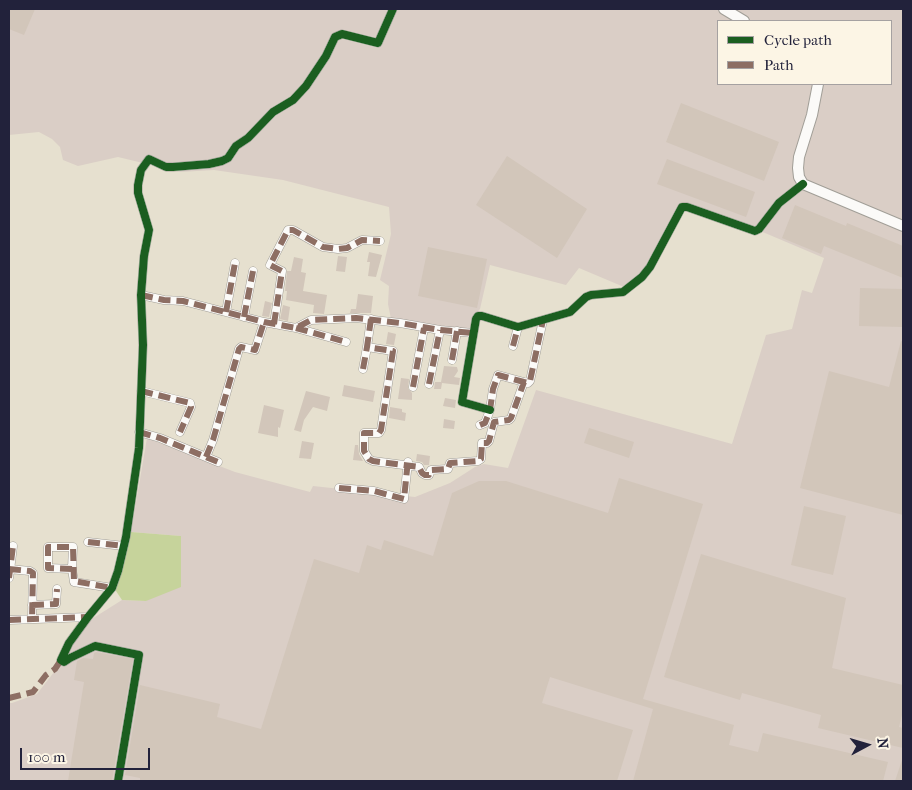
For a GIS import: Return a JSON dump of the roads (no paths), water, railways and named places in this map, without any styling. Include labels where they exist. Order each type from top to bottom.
[{"type":"main road","points":[[724,9],[742,20]]},
{"type":"main road","points":[[818,85],[812,116],[799,158],[799,177],[803,184],[903,226]]},
{"type":"street","points":[[118,781],[139,657],[136,654],[95,646],[64,662],[61,660],[69,644],[88,617],[112,588],[124,546],[139,448],[142,391],[141,295],[144,256],[149,226],[138,189],[141,170],[148,160],[151,159],[166,167],[173,167],[209,164],[228,158],[236,146],[248,138],[273,112],[293,100],[306,86],[338,34],[378,43],[393,9]]},
{"type":"street","points":[[490,410],[462,402],[473,333],[478,316],[518,328],[570,312],[591,295],[623,292],[642,277],[650,267],[682,207],[756,231],[779,203],[803,184]]},
{"type":"street","points":[[274,324],[282,273],[281,270],[270,265],[288,230],[323,247],[347,248],[362,240],[380,241]]},
{"type":"street","points":[[226,312],[235,263]]},
{"type":"street","points":[[244,317],[252,271]]},
{"type":"street","points":[[141,295],[164,300],[183,301],[346,342]]},
{"type":"street","points":[[296,328],[311,320],[349,318],[371,319],[424,328],[473,333]]},
{"type":"street","points":[[363,369],[371,319]]},
{"type":"street","points":[[480,425],[485,423],[490,410],[493,389],[498,374],[530,382],[543,320]]},
{"type":"street","points":[[206,457],[213,440],[239,349],[241,347],[255,350],[264,322]]},
{"type":"street","points":[[413,387],[424,328]]},
{"type":"street","points":[[513,346],[518,328]]},
{"type":"street","points":[[430,384],[440,330]]},
{"type":"street","points":[[452,360],[457,331]]},
{"type":"street","points":[[367,347],[393,351],[381,430],[379,433],[364,433],[364,451],[369,459],[373,461],[408,463],[419,467],[422,473],[429,474],[431,470],[449,469],[450,462],[480,460],[482,442],[487,443],[489,441],[493,424],[496,421],[509,420],[511,418],[524,382]]},
{"type":"street","points":[[142,391],[190,403],[191,407],[180,432]]},
{"type":"street","points":[[140,432],[160,438],[218,462]]},
{"type":"street","points":[[339,488],[374,491],[403,499],[408,463]]},
{"type":"street","points":[[88,542],[124,546]]},
{"type":"street","points":[[9,578],[13,546]]},
{"type":"street","points":[[9,569],[30,570],[33,573],[32,618]]},
{"type":"street","points":[[72,569],[74,582],[112,588]]},
{"type":"street","points":[[32,605],[56,604],[57,589]]},
{"type":"street","points":[[9,620],[88,617]]}]
